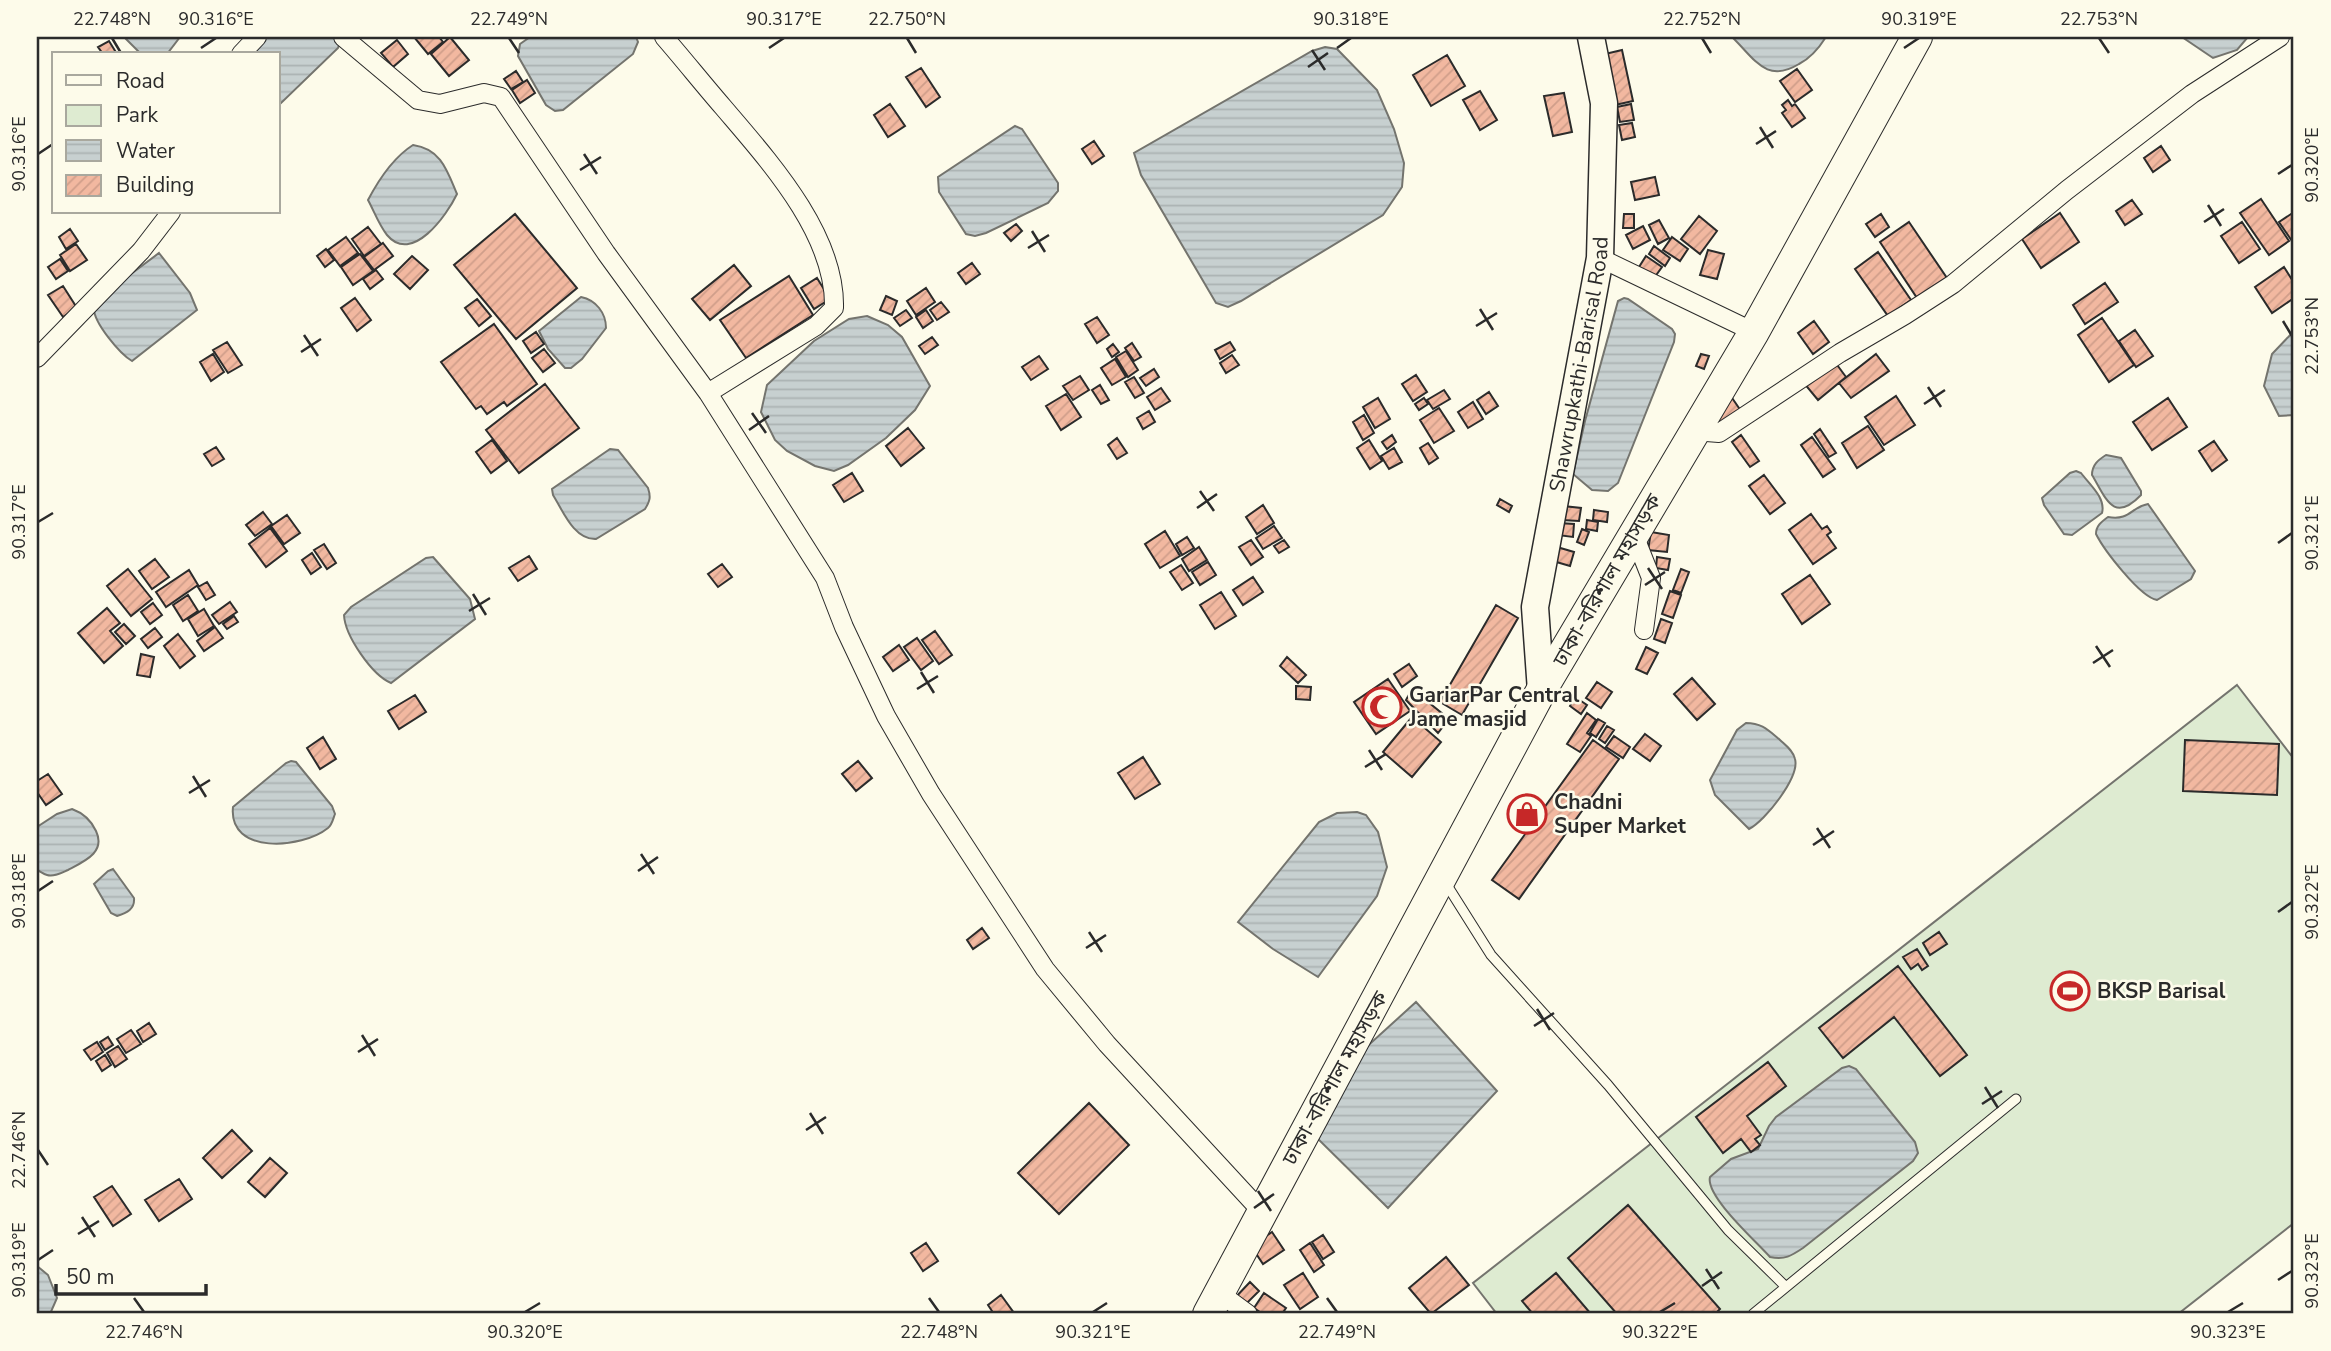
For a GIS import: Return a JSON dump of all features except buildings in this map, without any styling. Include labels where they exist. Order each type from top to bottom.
[{"type":"highway","name":"ঢাকা-বরিশাল মহাসড়ক","points":[[1215,1302],[1541,691],[1754,332],[1917,37]]},
{"type":"main road","name":"Shawrupkathi-Barisal Road","points":[[1541,691],[1535,607],[1600,258],[1604,103],[1591,37]]},
{"type":"street","points":[[243,52],[257,37]]},
{"type":"street","points":[[343,37],[418,100],[440,104],[484,93],[501,97],[606,253],[708,393],[825,578],[875,694],[925,783],[1045,969],[1107,1044],[1262,1212]]},
{"type":"street","points":[[664,37],[779,172],[821,245],[834,291],[834,308],[816,326],[708,393]]},
{"type":"street","points":[[1695,431],[1719,433],[1840,352],[1953,284],[2067,190],[2192,94],[2280,37]]},
{"type":"street","points":[[37,358],[141,251],[169,214]]},
{"type":"street","points":[[1600,258],[1754,332]]},
{"type":"street","points":[[1636,531],[1638,545],[1651,578],[1644,630]]},
{"type":"street","points":[[1215,1302],[1229,1300],[1248,1314]]},
{"type":"lane","points":[[1442,877],[1491,955],[1608,1085],[1728,1230],[1785,1286]]},
{"type":"lane","points":[[1753,1314],[2016,1099]]},
{"type":"green space","name":"BKSP Barisal","points":[[2237,685],[2294,759],[2294,1223],[2178,1314],[1497,1314],[1473,1283]]},
{"type":"water","points":[[124,37],[180,37],[169,52],[139,52]]},
{"type":"water","points":[[267,37],[334,37],[339,45],[280,104],[280,52],[252,52]]},
{"type":"water","points":[[530,37],[636,37],[638,42],[633,54],[563,110],[555,111],[546,105],[518,56],[520,44]]},
{"type":"water","points":[[1732,37],[1826,37],[1807,59],[1778,71],[1762,66]]},
{"type":"water","points":[[2182,37],[2248,37],[2237,50],[2213,58]]},
{"type":"water","points":[[1325,47],[1337,49],[1377,90],[1394,129],[1404,163],[1402,187],[1383,215],[1241,301],[1228,307],[1216,303],[1141,175],[1134,153],[1312,51]]},
{"type":"water","points":[[1015,126],[1022,129],[1058,183],[1058,191],[1048,203],[986,233],[975,236],[966,234],[939,192],[938,177]]},
{"type":"water","points":[[413,145],[423,147],[437,156],[457,194],[428,234],[407,244],[397,243],[387,235],[368,200],[387,170]]},
{"type":"water","points":[[159,253],[190,293],[197,310],[132,361],[103,330],[95,315],[94,305],[99,298]]},
{"type":"water","points":[[581,297],[599,308],[606,328],[582,359],[571,368],[565,368],[548,349],[539,331]]},
{"type":"water","points":[[1624,298],[1672,329],[1675,334],[1674,342],[1618,483],[1608,491],[1592,490],[1573,474],[1618,301]]},
{"type":"water","points":[[867,316],[888,325],[902,337],[930,386],[915,410],[886,438],[848,465],[834,471],[815,466],[787,451],[775,440],[761,412],[767,385],[814,341],[849,319]]},
{"type":"water","points":[[2294,331],[2294,415],[2279,416],[2264,386],[2272,354]]},
{"type":"water","points":[[610,449],[618,450],[648,488],[649,501],[645,509],[596,539],[588,538],[575,530],[552,489]]},
{"type":"water","points":[[2106,455],[2121,458],[2141,491],[2141,495],[2124,507],[2117,507],[2106,499],[2092,475],[2096,463]]},
{"type":"water","points":[[2070,473],[2081,473],[2096,492],[2102,502],[2102,513],[2072,535],[2064,534],[2042,498]]},
{"type":"water","points":[[2148,504],[2195,571],[2191,579],[2157,600],[2132,582],[2096,534],[2099,524],[2108,517],[2121,517]]},
{"type":"water","points":[[433,557],[470,599],[475,619],[391,683],[368,664],[354,644],[344,615],[351,607],[426,558]]},
{"type":"water","points":[[1746,723],[1760,725],[1767,730],[1788,748],[1795,759],[1792,776],[1780,798],[1764,817],[1749,829],[1715,795],[1710,780],[1737,730]]},
{"type":"water","points":[[291,761],[296,762],[332,806],[335,814],[331,824],[316,835],[301,840],[269,843],[254,840],[242,833],[235,823],[233,807]]},
{"type":"water","points":[[72,809],[86,817],[94,827],[98,845],[92,855],[68,870],[46,875],[37,870],[37,827],[57,814]]},
{"type":"water","points":[[1357,812],[1366,815],[1378,832],[1387,867],[1377,896],[1318,977],[1273,949],[1238,922],[1319,822],[1337,813]]},
{"type":"water","points":[[113,869],[134,898],[130,910],[117,916],[111,913],[94,884]]},
{"type":"water","points":[[1416,1002],[1497,1091],[1388,1208],[1313,1134],[1330,1080]]},
{"type":"water","points":[[1849,1066],[1856,1069],[1915,1142],[1918,1153],[1913,1161],[1803,1248],[1788,1257],[1770,1257],[1723,1207],[1715,1195],[1710,1177],[1731,1159],[1758,1149],[1776,1117],[1842,1068]]},
{"type":"water","points":[[37,1266],[48,1275],[57,1298],[50,1314],[37,1314]]},
{"type":"place","name":"GariarPar Central Jame masjid","points":[[1382,707]]},
{"type":"place","name":"Chadni Super Market","points":[[1527,814]]},
{"type":"place","name":"BKSP Barisal","points":[[2070,991]]}]
